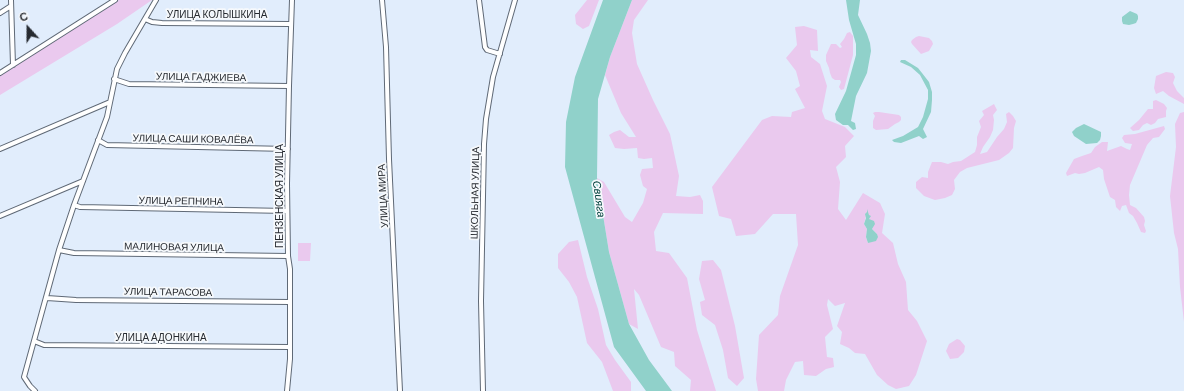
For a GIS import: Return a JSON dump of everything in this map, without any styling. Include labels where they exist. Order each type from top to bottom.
[{"type":"street","points":[[11,0],[13,65]]},
{"type":"street","points":[[0,73],[115,0]]},
{"type":"street","points":[[36,391],[30,386],[24,377],[59,250],[107,117],[114,79],[120,61],[156,0]]},
{"type":"street","name":"ПЕНЗЕНСКАЯ УЛИЦА","points":[[287,391],[290,359],[290,268],[288,256],[287,211],[290,24],[292,0]]},
{"type":"street","name":"УЛИЦА МИРА","points":[[382,0],[386,47],[389,159],[400,391]]},
{"type":"street","points":[[479,0],[485,47],[487,50],[500,54]]},
{"type":"street","name":"ШКОЛЬНАЯ УЛИЦА","points":[[483,391],[481,301],[484,144],[486,119],[492,84],[515,0]]},
{"type":"street","points":[[0,13],[11,6]]},
{"type":"street","name":"УЛИЦА КОЛЫШКИНА","points":[[145,19],[152,22],[162,23],[290,24]]},
{"type":"street","name":"УЛИЦА ГАДЖИЕВА","points":[[114,79],[129,84],[289,86]]},
{"type":"street","points":[[0,149],[110,102]]},
{"type":"street","name":"УЛИЦА САШИ КОВАЛЁВА","points":[[98,140],[107,145],[288,149]]},
{"type":"street","points":[[0,216],[83,181]]},
{"type":"street","name":"УЛИЦА РЕПНИНА","points":[[74,205],[287,211]]},
{"type":"street","name":"МАЛИНОВАЯ УЛИЦА","points":[[59,250],[74,254],[288,256]]},
{"type":"street","name":"УЛИЦА ТАРАСОВА","points":[[46,298],[76,300],[290,302]]},
{"type":"street","name":"УЛИЦА АДОНКИНА","points":[[34,341],[44,345],[289,347]]},
{"type":"shaded area","points":[[119,0],[152,0],[117,24],[0,95],[0,74]]},
{"type":"shaded area","points":[[587,0],[599,0],[589,26],[583,29],[576,24],[575,15]]},
{"type":"shaded area","points":[[632,0],[648,0],[634,20],[632,33],[637,64],[670,134],[679,176],[676,196],[690,197],[700,195],[703,201],[703,214],[663,213],[654,232],[656,251],[669,253],[687,278],[697,330],[716,391],[690,391],[691,380],[675,366],[674,352],[661,347],[639,295],[634,289],[638,329],[629,324],[609,252],[597,178],[604,182],[625,217],[632,222],[643,203],[647,189],[643,186],[640,175],[642,169],[653,168],[652,158],[638,158],[637,148],[615,148],[609,135],[620,130],[629,137],[636,137],[621,113],[605,75],[610,57]]},
{"type":"shaded area","points":[[804,26],[817,30],[818,51],[810,50],[811,57],[820,64],[827,86],[822,111],[825,119],[845,127],[854,136],[845,146],[846,157],[836,167],[840,182],[838,209],[846,220],[863,193],[880,203],[885,214],[882,233],[893,243],[898,264],[906,282],[908,310],[917,321],[927,341],[916,375],[909,386],[896,389],[888,385],[877,375],[865,354],[855,353],[849,348],[840,344],[842,332],[837,326],[845,303],[835,306],[828,299],[827,305],[833,329],[825,337],[827,357],[833,358],[834,367],[826,369],[816,376],[804,375],[803,361],[795,362],[786,380],[784,391],[758,391],[756,379],[759,335],[778,315],[780,296],[798,245],[796,214],[773,214],[755,234],[736,236],[731,219],[719,216],[712,187],[762,120],[772,116],[791,117],[792,112],[805,108],[795,89],[800,86],[796,71],[786,58],[797,45],[795,27]],"holes":[[[867,212],[870,217],[869,219],[873,226],[872,229],[877,234],[868,243],[866,237],[867,229],[864,224]]]},
{"type":"shaded area","points":[[850,32],[853,36],[853,55],[844,89],[841,90],[839,87],[841,82],[840,80],[835,80],[832,78],[826,61],[826,55],[831,44],[836,44],[840,48],[842,47],[840,44],[847,33]]},
{"type":"shaded area","points":[[919,36],[929,38],[933,44],[929,51],[921,54],[911,42]]},
{"type":"shaded area","points":[[1166,72],[1173,73],[1175,77],[1173,83],[1177,91],[1184,98],[1184,104],[1163,91],[1156,94],[1154,88],[1156,76]]},
{"type":"shaded area","points":[[1156,100],[1164,104],[1167,108],[1166,117],[1158,119],[1151,125],[1147,123],[1139,130],[1133,131],[1130,128],[1148,109],[1153,109],[1153,101]]},
{"type":"shaded area","points":[[994,104],[997,110],[993,115],[993,130],[980,154],[987,152],[1004,129],[1007,122],[1006,114],[1009,112],[1016,121],[1014,128],[1013,148],[999,160],[967,168],[960,172],[954,180],[955,189],[952,195],[935,200],[924,196],[916,188],[916,182],[922,177],[928,178],[928,172],[932,162],[948,164],[961,161],[975,152],[977,137],[981,127],[979,121],[984,115],[982,111]]},
{"type":"shaded area","points":[[1184,112],[1184,322],[1178,249],[1174,233],[1170,196],[1176,147],[1175,124],[1180,113]]},
{"type":"shaded area","points":[[873,113],[899,115],[901,120],[888,129],[876,130],[873,128],[875,116]]},
{"type":"shaded area","points":[[1164,126],[1165,129],[1159,137],[1153,138],[1147,145],[1130,185],[1130,205],[1136,208],[1144,217],[1145,233],[1141,232],[1133,216],[1129,213],[1126,205],[1122,206],[1120,211],[1116,207],[1115,200],[1110,197],[1104,179],[1103,170],[1099,167],[1085,173],[1075,173],[1067,176],[1066,173],[1074,159],[1091,153],[1095,147],[1102,142],[1108,142],[1107,151],[1121,146],[1130,150],[1132,144],[1125,143],[1122,138],[1124,135],[1135,134]]},
{"type":"shaded area","points":[[578,240],[587,277],[598,309],[606,345],[631,382],[631,391],[613,391],[602,362],[587,343],[577,297],[569,282],[558,268],[558,254],[569,242]]},
{"type":"shaded area","points":[[298,243],[311,243],[310,261],[298,261]]},
{"type":"shaded area","points":[[713,260],[721,270],[735,326],[744,378],[737,386],[728,378],[723,350],[715,325],[702,315],[700,302],[705,300],[699,279],[702,261]]},
{"type":"shaded area","points":[[957,339],[960,340],[965,346],[964,352],[958,358],[950,359],[946,351],[949,344]]},
{"type":"water","name":"Свияга","points":[[603,0],[632,0],[610,57],[598,99],[597,178],[609,252],[629,324],[649,360],[672,391],[646,391],[614,347],[565,167],[566,122],[575,77]]},
{"type":"water","points":[[846,0],[860,0],[858,15],[867,34],[871,51],[867,73],[856,96],[851,121],[855,123],[856,129],[853,130],[848,125],[843,125],[836,120],[835,114],[846,91],[856,55],[856,44],[849,20]]},
{"type":"water","points":[[1130,11],[1138,16],[1136,23],[1129,25],[1123,24],[1122,17]]},
{"type":"water","points":[[901,60],[905,60],[918,68],[929,82],[932,92],[932,100],[931,112],[923,129],[927,137],[923,139],[919,136],[901,143],[894,142],[892,140],[903,136],[918,127],[923,117],[928,99],[928,90],[920,75],[911,67],[900,62]]},
{"type":"water","points":[[1084,124],[1101,132],[1100,140],[1097,143],[1086,144],[1074,136],[1072,132]]},
{"type":"water","points":[[867,209],[869,215],[871,216],[869,219],[874,221],[875,224],[872,229],[878,237],[876,241],[868,243],[866,237],[867,229],[864,224]]}]
